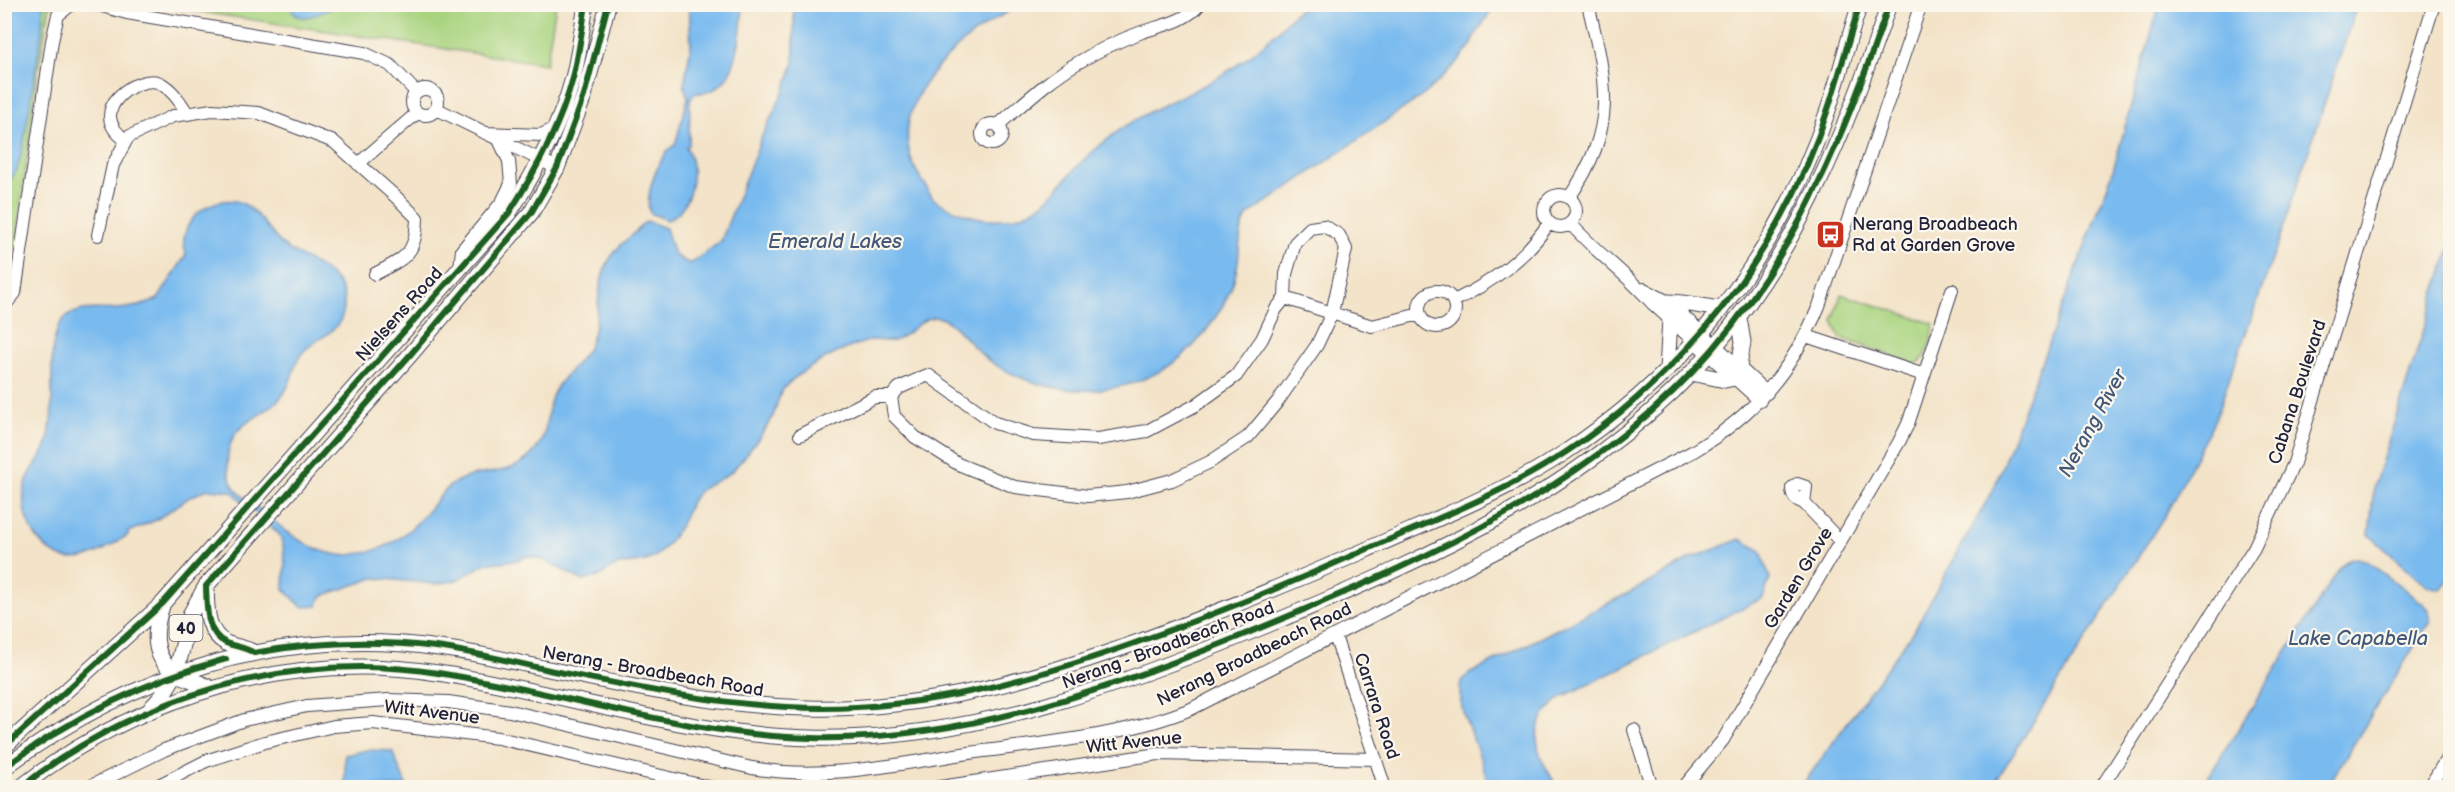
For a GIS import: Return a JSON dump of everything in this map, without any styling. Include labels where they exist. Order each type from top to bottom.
[{"type":"main road","name":"Nielsens Road","points":[[4,747],[163,603],[509,213],[540,161],[556,128],[573,77],[586,4]]},
{"type":"main road","name":"Nielsens Road","points":[[149,710],[162,696],[176,673],[191,613],[206,586],[410,355],[531,213],[557,168],[584,96],[608,4]]},
{"type":"main road","name":"Nerang - Broadbeach Road","points":[[4,768],[46,737],[115,699],[176,673],[254,653],[334,644],[438,648],[681,695],[786,707],[860,707],[966,694],[1035,677],[1168,631],[1296,581],[1491,495],[1569,450],[1620,412],[1667,370],[1721,309],[1768,241],[1796,190],[1829,108],[1860,4]]},
{"type":"main road","name":"Nerang - Broadbeach Road","points":[[20,788],[90,740],[149,710],[212,689],[254,679],[312,670],[389,668],[437,672],[687,726],[765,736],[862,737],[914,733],[994,719],[1105,686],[1244,635],[1366,583],[1437,549],[1535,495],[1591,459],[1643,419],[1691,373],[1739,318],[1786,248],[1822,178],[1849,118],[1889,4]]},
{"type":"main road","points":[[1668,302],[1686,302],[1701,307],[1721,309]]},
{"type":"main road","points":[[1691,373],[1725,380],[1737,373],[1743,342],[1739,318]]},
{"type":"main road","points":[[1667,370],[1670,320]]},
{"type":"main road","points":[[206,586],[207,615],[216,634],[228,644],[243,647],[254,653]]},
{"type":"main road","name":"40","points":[[163,603],[155,628],[156,645],[163,660],[176,673]]},
{"type":"main road","points":[[176,673],[198,680],[212,689]]},
{"type":"street","points":[[4,306],[15,293],[52,41],[58,15],[72,4]]},
{"type":"street","points":[[95,4],[127,13],[364,53],[390,65],[416,92]]},
{"type":"street","points":[[998,125],[1052,79],[1078,62],[1123,40],[1177,21],[1194,11],[1200,4]]},
{"type":"street","points":[[1569,198],[1594,155],[1603,121],[1605,102],[1603,67],[1588,4]]},
{"type":"street","name":"Nerang Broadbeach Road","points":[[87,788],[172,746],[244,720],[307,706],[388,700],[448,702],[510,711],[775,772],[812,774],[1084,737],[1143,726],[1191,709],[1692,452],[1731,427],[1764,397],[1806,336],[1819,306],[1921,4]]},
{"type":"street","name":"Cabana Boulevard","points":[[2101,788],[2254,548],[2294,463],[2434,4]]},
{"type":"street","points":[[126,140],[113,128],[109,120],[111,110],[122,93],[140,83],[157,82],[173,93],[188,114]]},
{"type":"street","points":[[426,89],[432,91],[438,98],[437,109],[428,116],[417,113],[412,100],[416,92],[426,89]]},
{"type":"street","points":[[437,109],[500,142],[557,168]]},
{"type":"street","points":[[98,235],[113,165],[128,137],[173,116],[212,110],[259,113],[334,142],[417,218],[416,240],[407,254],[375,274]]},
{"type":"street","points":[[358,164],[417,113]]},
{"type":"street","points":[[484,133],[541,135],[556,128]]},
{"type":"street","points":[[460,268],[462,250],[502,202],[510,184],[509,161],[500,142]]},
{"type":"street","points":[[1560,195],[1569,198],[1576,211],[1570,223],[1560,227],[1550,223],[1544,213],[1548,200],[1560,195]]},
{"type":"street","points":[[1454,301],[1485,286],[1526,252],[1550,223]]},
{"type":"street","points":[[1570,223],[1604,257],[1637,285],[1670,320],[1698,337]]},
{"type":"street","points":[[1324,226],[1339,235],[1346,249],[1332,313],[1317,345],[1278,401],[1248,436],[1210,462],[1172,480],[1127,492],[1088,496],[1015,487],[958,464],[915,437],[894,416],[891,398],[899,388],[928,375],[995,423],[1033,435],[1098,439],[1147,431],[1196,405],[1236,376],[1262,339],[1276,309],[1285,298],[1287,274],[1295,243],[1310,228],[1324,226]]},
{"type":"street","points":[[1637,285],[1668,302],[1698,337],[1764,397]]},
{"type":"street","name":"Garden Grove","points":[[1683,788],[1723,740],[1899,442],[1908,424],[1952,290]]},
{"type":"street","points":[[1431,291],[1444,292],[1454,301],[1455,314],[1452,320],[1440,327],[1427,324],[1419,314],[1421,300],[1431,291]]},
{"type":"street","points":[[1285,298],[1372,326],[1419,314]]},
{"type":"street","points":[[1806,336],[1924,375]]},
{"type":"street","points":[[800,435],[875,397],[891,398]]},
{"type":"street","points":[[1804,503],[1840,541]]},
{"type":"street","name":"Carrara Road","points":[[1335,636],[1385,788]]},
{"type":"street","name":"Witt Avenue","points":[[153,788],[206,761],[265,742],[334,726],[373,723],[498,738],[712,788]]},
{"type":"street","points":[[1634,730],[1652,788]]},
{"type":"street","points":[[2428,788],[2451,753]]},
{"type":"street","name":"Witt Avenue","points":[[934,788],[1158,754],[1376,759]]},
{"type":"green space","points":[[5,5],[50,5],[38,72],[15,250],[8,276],[5,278]]},
{"type":"green space","points":[[153,5],[556,5],[546,64]]},
{"type":"green space","points":[[1841,294],[1935,324],[1929,348],[1920,362],[1915,364],[1840,338],[1833,321]]},
{"type":"water","points":[[5,4],[43,5],[42,31],[23,147],[17,170],[5,188],[4,94],[9,56],[5,37]]},
{"type":"water","points":[[290,4],[339,5],[319,14],[305,17],[298,16]]},
{"type":"water","points":[[689,5],[743,5],[741,32],[729,74],[720,85],[709,91],[695,93],[690,100],[689,144],[686,147],[692,166],[691,188],[676,215],[667,220],[650,213],[648,206],[654,176],[664,156],[675,145],[688,98],[684,85],[691,45]]},
{"type":"water","name":"Emerald Lakes","points":[[794,5],[1022,5],[972,35],[949,55],[929,78],[914,103],[908,129],[911,157],[933,198],[960,212],[995,219],[1020,215],[1038,207],[1085,159],[1122,128],[1233,68],[1258,49],[1305,5],[1495,5],[1472,40],[1473,43],[1455,65],[1425,94],[1248,215],[1242,228],[1234,281],[1223,306],[1202,336],[1180,358],[1156,374],[1129,384],[1100,390],[1071,390],[1042,385],[1014,375],[988,360],[958,330],[941,318],[934,317],[891,341],[875,340],[858,344],[810,367],[789,383],[782,392],[772,418],[739,464],[724,477],[698,492],[676,532],[659,553],[648,560],[616,566],[598,577],[583,581],[544,560],[528,556],[517,560],[484,564],[457,580],[437,584],[374,578],[322,596],[317,606],[302,607],[284,589],[285,563],[279,534],[231,491],[208,489],[190,497],[156,520],[128,532],[128,535],[93,555],[82,558],[71,559],[48,550],[30,528],[24,504],[24,491],[27,480],[49,438],[52,414],[52,353],[60,324],[77,311],[128,308],[158,299],[186,255],[184,244],[189,224],[203,209],[222,201],[232,201],[247,206],[284,246],[329,273],[341,289],[344,299],[344,310],[337,326],[309,346],[299,357],[286,391],[273,405],[243,426],[233,438],[228,454],[228,471],[234,487],[244,497],[308,545],[328,553],[349,555],[377,549],[396,540],[420,520],[447,488],[461,480],[517,466],[538,447],[544,436],[554,392],[589,346],[597,317],[603,275],[608,261],[617,249],[647,221],[666,228],[674,255],[686,262],[692,263],[721,241],[762,136],[785,89],[794,63]]},
{"type":"water","name":"Nerang River","points":[[2159,5],[2357,5],[2282,232],[2215,419],[2167,512],[1992,787],[1801,787],[1914,630],[1994,488],[2112,174]]},
{"type":"water","points":[[2450,248],[2450,578],[2441,589],[2427,586],[2369,535],[2374,486]]},
{"type":"water","points":[[1740,539],[1761,551],[1770,578],[1763,598],[1560,698],[1543,717],[1537,739],[1541,757],[1556,787],[1489,787],[1462,710],[1461,681],[1469,674],[1648,583],[1690,559]]},
{"type":"water","name":"Lake Capabella","points":[[2357,558],[2367,561],[2424,604],[2429,611],[2430,621],[2327,787],[2202,787],[2340,567],[2349,560]]},
{"type":"water","points":[[367,750],[392,751],[407,787],[345,787],[345,755]]},
{"type":"cycle path","points":[[4,747],[163,603],[509,213],[538,165],[568,96],[586,4]]},
{"type":"cycle path","points":[[608,4],[584,96],[557,168],[531,213],[410,355],[206,586],[208,618],[219,639],[254,653],[299,646],[345,643],[391,643],[436,647],[697,698],[757,705],[833,708],[921,701],[1007,683],[1092,658],[1220,611],[1438,519],[1516,482],[1585,439],[1656,381],[1688,348],[1723,306],[1743,280],[1777,225],[1818,137],[1860,4]]},
{"type":"cycle path","points":[[20,788],[65,756],[114,728],[164,705],[217,687],[272,675],[327,668],[383,668],[438,673],[716,729],[811,738],[871,737],[930,730],[1047,705],[1217,646],[1332,598],[1451,543],[1509,511],[1565,477],[1618,439],[1668,397],[1713,349],[1744,310],[1771,270],[1795,228],[1818,186],[1838,141],[1889,4]]},
{"type":"cycle path","points":[[4,768],[56,733],[110,703],[166,678],[226,659]]},
{"type":"place","name":"Nerang Broadbeach Rd at Garden Grove","points":[[1831,234]]}]
